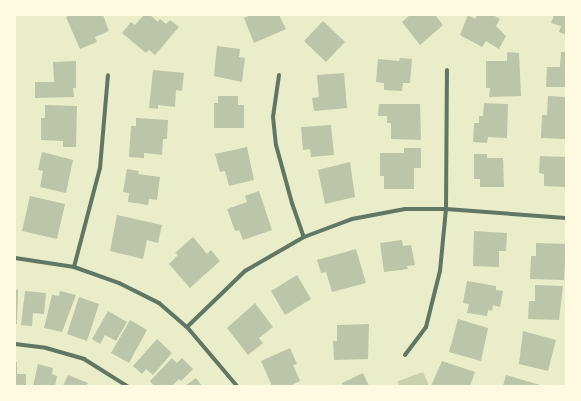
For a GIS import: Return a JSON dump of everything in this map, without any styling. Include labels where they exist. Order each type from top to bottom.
[{"type":"street","points":[[405,355],[426,326],[440,271],[446,209],[447,70]]},
{"type":"street","points":[[74,267],[100,168],[108,75]]},
{"type":"street","points":[[279,75],[273,117],[276,145],[292,203],[304,237]]},
{"type":"street","points":[[187,326],[245,271],[304,237],[352,219],[405,209],[446,209],[566,218]]},
{"type":"street","points":[[15,258],[74,267],[119,283],[160,303],[187,326],[237,386]]},
{"type":"street","points":[[15,344],[46,348],[84,359],[127,386]]},
{"type":"green space","points":[[423,372],[429,386],[399,386],[398,381]]},
{"type":"building","points":[[70,15],[103,15],[109,31],[95,37],[97,42],[80,49],[66,17]]},
{"type":"building","points":[[144,15],[150,15],[158,22],[160,19],[166,24],[170,20],[179,27],[155,55],[149,50],[146,53],[122,33],[131,22],[135,25]]},
{"type":"building","points":[[251,15],[279,15],[286,29],[254,43],[244,18]]},
{"type":"building","points":[[410,15],[435,15],[443,25],[420,45],[402,22]]},
{"type":"building","points":[[468,15],[475,19],[477,15],[493,15],[500,19],[496,26],[506,36],[499,49],[486,41],[482,47],[460,35]]},
{"type":"building","points":[[554,15],[566,15],[566,35],[559,32],[561,26],[551,23]]},
{"type":"building","points":[[323,21],[345,42],[326,62],[304,41]]},
{"type":"building","points":[[217,46],[240,49],[239,57],[245,58],[242,82],[214,76]]},
{"type":"building","points":[[507,52],[519,53],[521,96],[489,97],[490,88],[486,88],[486,61],[507,61]]},
{"type":"building","points":[[561,52],[566,52],[566,87],[546,87],[547,67],[560,67]]},
{"type":"building","points":[[400,58],[412,59],[410,83],[403,83],[402,91],[384,90],[384,83],[376,82],[378,59],[399,61]]},
{"type":"building","points":[[76,61],[76,88],[73,88],[74,97],[35,98],[35,82],[54,82],[53,62]]},
{"type":"building","points":[[153,70],[184,73],[182,91],[176,90],[175,107],[158,105],[158,109],[149,108]]},
{"type":"building","points":[[344,73],[347,108],[314,111],[312,98],[319,97],[317,75]]},
{"type":"building","points":[[218,96],[238,96],[238,105],[244,105],[244,128],[214,128],[214,103],[218,103]]},
{"type":"building","points":[[548,96],[566,97],[566,139],[541,138],[542,115],[547,115]]},
{"type":"building","points":[[484,103],[508,104],[507,138],[488,137],[487,143],[473,142],[474,123],[479,123],[479,116],[483,116]]},
{"type":"building","points":[[379,104],[420,104],[421,140],[391,139],[391,123],[387,123],[387,116],[378,116]]},
{"type":"building","points":[[45,105],[77,106],[76,147],[63,147],[63,141],[41,140],[41,118],[45,118]]},
{"type":"building","points":[[136,118],[168,120],[167,139],[163,139],[162,155],[144,153],[144,158],[129,157],[131,126],[136,126]]},
{"type":"building","points":[[331,125],[334,155],[311,157],[310,149],[303,150],[301,127]]},
{"type":"building","points":[[247,147],[254,180],[229,186],[225,171],[220,172],[215,154]]},
{"type":"building","points":[[404,148],[421,148],[421,168],[414,168],[414,189],[384,189],[384,176],[380,176],[380,153],[404,153]]},
{"type":"building","points":[[42,152],[73,160],[66,193],[40,187],[43,171],[38,170]]},
{"type":"building","points":[[474,154],[487,154],[487,158],[503,158],[504,187],[480,187],[480,179],[474,179]]},
{"type":"building","points":[[540,156],[566,157],[566,187],[544,186],[544,174],[539,173]]},
{"type":"building","points":[[350,162],[355,197],[325,204],[318,170]]},
{"type":"building","points":[[127,169],[139,171],[138,174],[160,177],[157,200],[149,199],[148,205],[128,202],[129,193],[123,192]]},
{"type":"building","points":[[259,191],[272,230],[243,240],[239,230],[235,231],[227,209],[247,202],[245,196]]},
{"type":"building","points":[[30,196],[65,204],[57,239],[22,231]]},
{"type":"building","points":[[117,215],[162,225],[158,243],[147,240],[143,259],[110,251]]},
{"type":"building","points":[[474,231],[507,233],[506,251],[499,251],[499,267],[473,266]]},
{"type":"building","points":[[193,237],[207,254],[211,250],[220,261],[190,288],[169,264],[178,255],[175,253]]},
{"type":"building","points":[[402,240],[403,246],[411,245],[415,265],[407,266],[408,269],[384,272],[380,243]]},
{"type":"building","points":[[536,243],[566,244],[564,280],[530,279],[531,256],[536,256]]},
{"type":"building","points":[[356,249],[366,283],[332,292],[326,272],[321,273],[317,260]]},
{"type":"building","points":[[297,275],[311,299],[285,315],[271,291]]},
{"type":"building","points":[[467,281],[496,286],[496,290],[503,291],[500,307],[493,305],[492,311],[488,310],[487,316],[467,313],[469,304],[463,303]]},
{"type":"building","points":[[535,285],[563,286],[559,320],[528,319],[529,301],[535,301]]},
{"type":"building","points":[[15,289],[18,290],[17,324],[15,324]]},
{"type":"building","points":[[25,291],[46,293],[44,314],[33,313],[32,326],[21,325]]},
{"type":"building","points":[[60,291],[76,295],[62,332],[44,328],[52,295],[59,296]]},
{"type":"building","points":[[79,297],[99,304],[87,341],[67,334]]},
{"type":"building","points":[[255,303],[273,327],[259,338],[263,343],[248,355],[227,328]]},
{"type":"building","points":[[108,311],[127,322],[116,341],[105,335],[100,344],[92,339]]},
{"type":"building","points":[[458,319],[488,328],[481,361],[449,352]]},
{"type":"building","points":[[130,320],[147,330],[129,363],[111,353]]},
{"type":"building","points":[[369,324],[368,359],[334,360],[333,341],[337,341],[337,325]]},
{"type":"building","points":[[523,331],[556,340],[548,371],[519,364]]},
{"type":"building","points":[[157,339],[172,353],[153,375],[146,369],[142,374],[133,366]]},
{"type":"building","points":[[290,348],[297,364],[293,365],[300,381],[290,386],[272,386],[261,361]]},
{"type":"building","points":[[172,358],[177,363],[182,358],[193,369],[181,381],[179,379],[172,386],[154,386],[150,381]]},
{"type":"building","points":[[442,361],[475,372],[470,386],[431,386]]},
{"type":"building","points":[[15,362],[17,362],[17,374],[26,374],[26,386],[15,386]]},
{"type":"building","points":[[38,364],[53,368],[52,374],[57,376],[55,386],[33,386]]},
{"type":"building","points":[[363,373],[369,386],[343,386],[342,383]]},
{"type":"building","points":[[68,375],[88,383],[86,386],[63,386]]},
{"type":"building","points":[[506,375],[540,385],[540,386],[503,386]]},
{"type":"building","points":[[196,378],[202,386],[185,386]]}]
